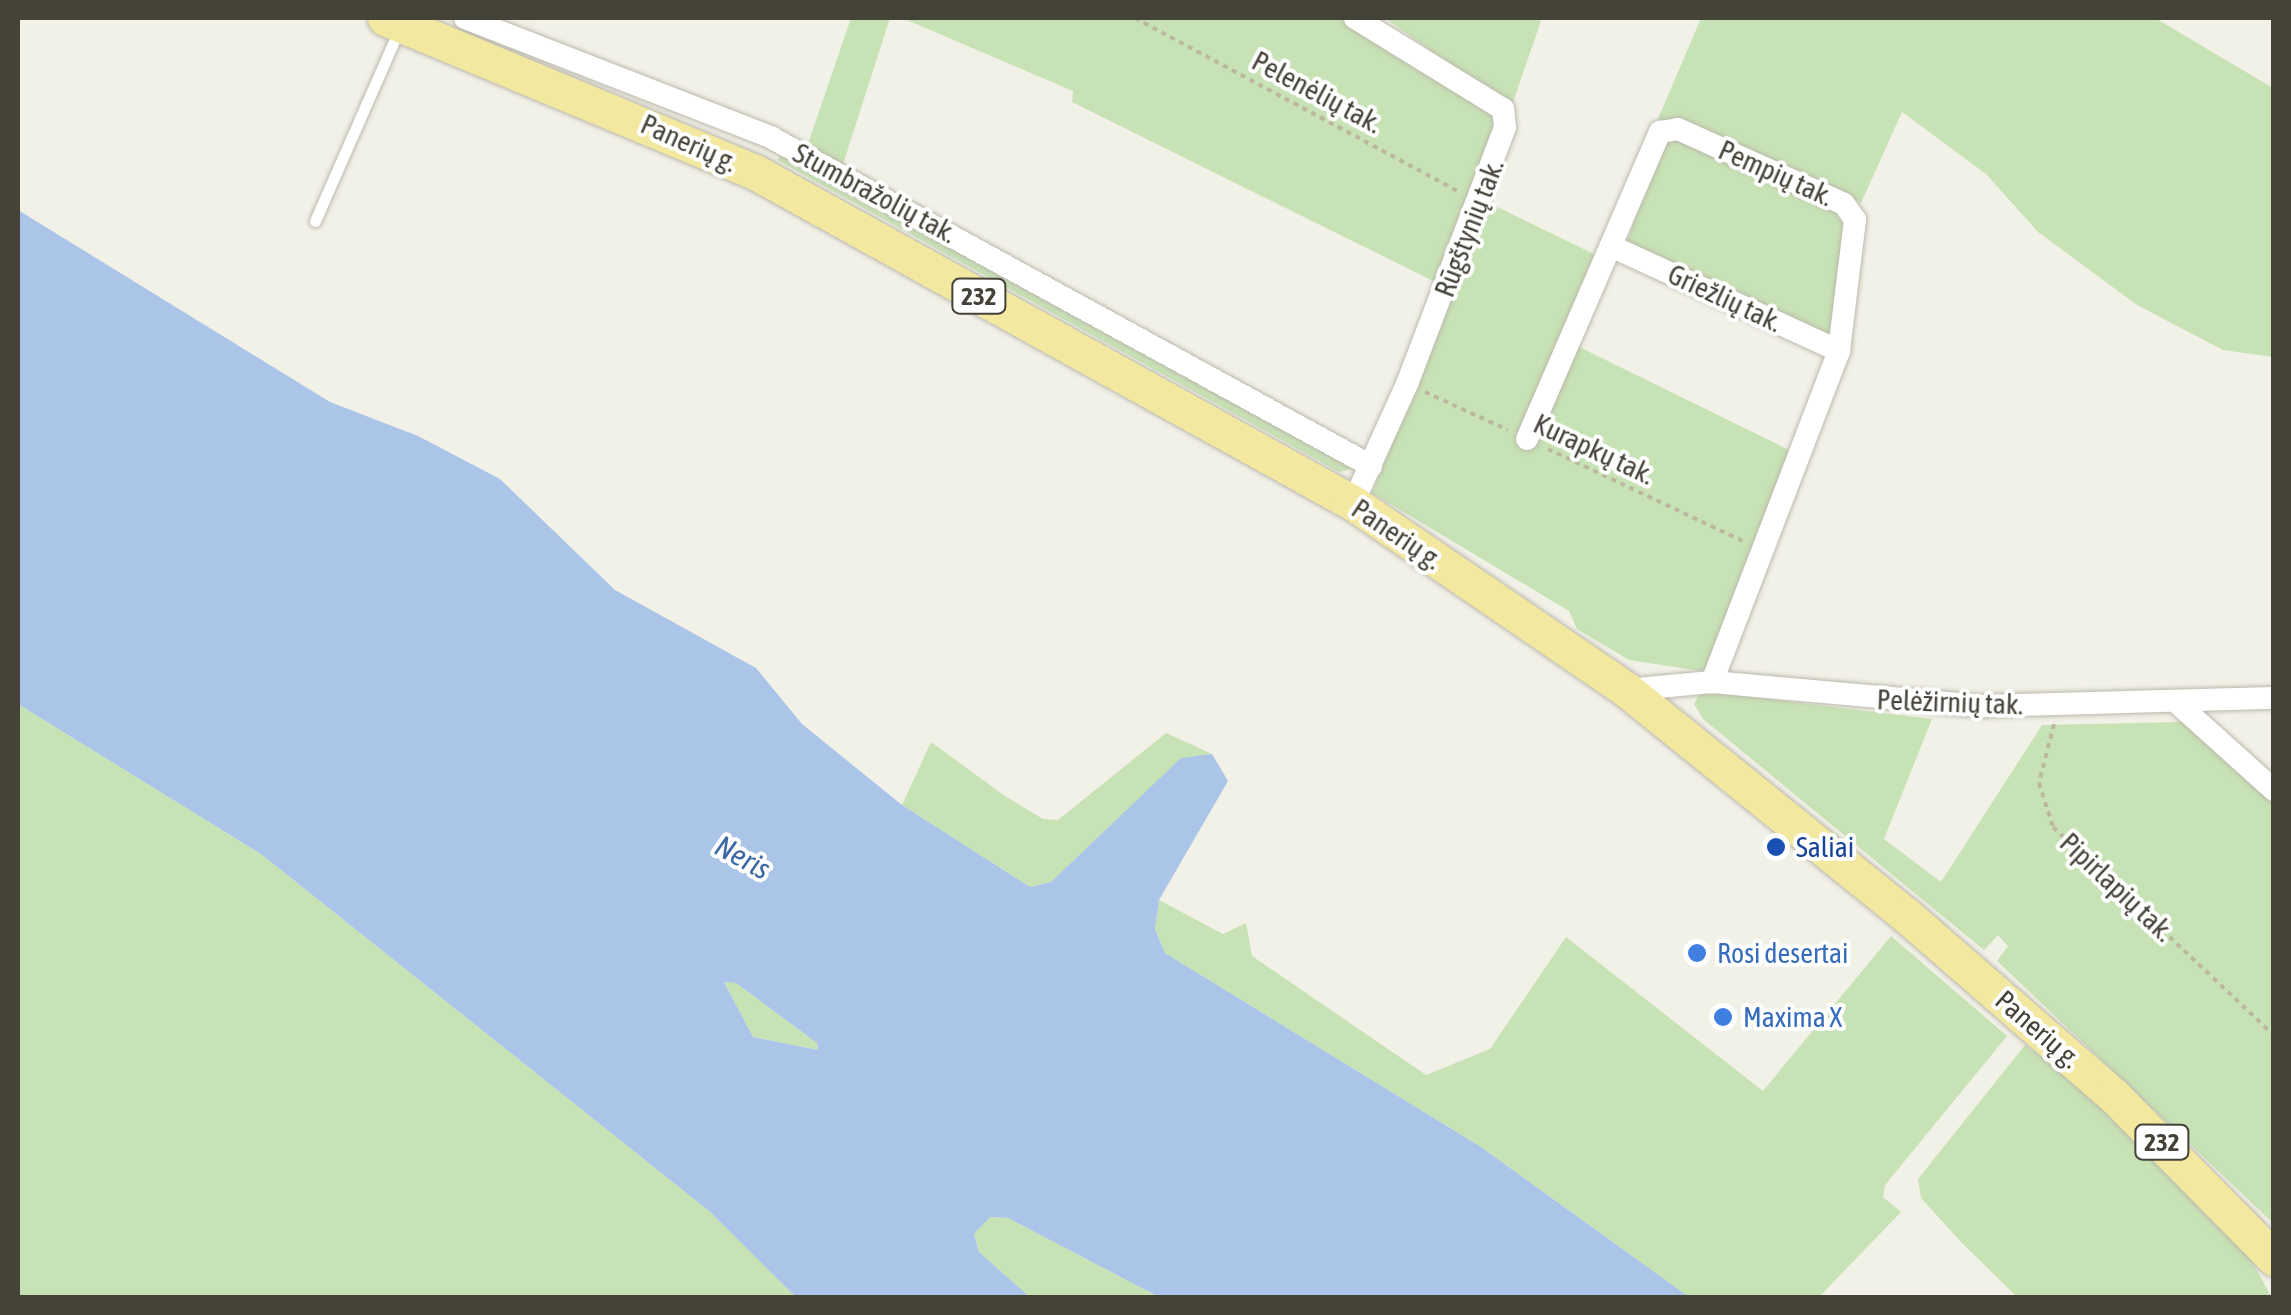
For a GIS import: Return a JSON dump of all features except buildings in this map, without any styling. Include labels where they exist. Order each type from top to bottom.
[{"type":"main road","name":"Panerių g.","points":[[393,21],[755,172],[1352,504],[1627,690],[2030,1020],[2214,1192],[2274,1258]]},
{"type":"street","name":"Stumbražolių tak.","points":[[465,18],[772,138],[1371,466]]},
{"type":"street","name":"Rūgštynių tak.","points":[[1352,504],[1407,384],[1499,149],[1504,108],[1355,18]]},
{"type":"street","name":"Pempių tak.","points":[[1528,439],[1660,132],[1678,129],[1828,196],[1855,220],[1839,351],[1712,682]]},
{"type":"street","name":"Griežlių tak.","points":[[1611,246],[1839,351]]},
{"type":"street","name":"Pelėžirnių tak.","points":[[1627,690],[1712,682],[1871,700],[2059,705],[2274,698]]},
{"type":"street","points":[[2175,702],[2274,790]]},
{"type":"lane","points":[[315,220],[393,21]]},
{"type":"path","name":"Pelenėlių tak.","points":[[1136,18],[1445,182],[1477,206]]},
{"type":"path","name":"Kurapkų tak.","points":[[1407,384],[1764,550]]},
{"type":"path","name":"Pipirlapių tak.","points":[[2059,705],[2039,782],[2053,827],[2274,1035]]},
{"type":"green space","points":[[851,18],[890,18],[843,164],[807,147]]},
{"type":"green space","points":[[902,18],[1340,18],[1449,78],[1498,118],[1437,283],[1072,102],[1073,91]]},
{"type":"green space","points":[[1385,18],[1542,18],[1511,108]]},
{"type":"green space","points":[[1701,18],[2155,18],[2273,88],[2273,357],[2223,350],[2137,305],[2038,232],[1986,174],[1902,112],[1861,203],[1674,120],[1657,121]]},
{"type":"green space","points":[[1675,134],[1846,216],[1836,337],[1826,339],[1625,248],[1662,136]]},
{"type":"green space","points":[[781,155],[1355,468],[1339,472],[777,160]]},
{"type":"green space","points":[[1487,202],[1598,256],[1565,340],[1793,452],[1708,672],[1629,660],[1577,629],[1569,611],[1372,493]]},
{"type":"green space","points":[[1710,692],[1932,719],[1884,839],[1941,882],[2042,725],[2182,722],[2273,800],[2273,1223],[1997,961],[2008,946],[1998,935],[1984,950],[1703,719],[1694,704],[1699,694]]},
{"type":"green space","points":[[18,704],[261,854],[709,1211],[796,1297],[18,1298]]},
{"type":"green space","points":[[1166,733],[1212,754],[1181,759],[1051,882],[1030,887],[902,805],[931,742],[1005,796],[1043,819],[1058,820]]},
{"type":"green space","points":[[1159,900],[1223,934],[1246,923],[1252,956],[1426,1075],[1490,1049],[1566,937],[1763,1091],[1891,936],[2007,1036],[1885,1185],[1883,1197],[1901,1212],[1819,1297],[1689,1297],[1481,1147],[1165,953],[1155,929]]},
{"type":"green space","points":[[724,982],[736,983],[817,1043],[818,1050],[753,1037]]},
{"type":"green space","points":[[2025,1045],[2119,1117],[2242,1243],[2271,1296],[2017,1297],[1961,1242],[1921,1198],[1918,1179]]},
{"type":"green space","points":[[989,1217],[1008,1218],[1159,1297],[1030,1297],[979,1252],[974,1234]]},
{"type":"water","name":"Neris","points":[[18,210],[330,402],[418,436],[500,479],[615,590],[756,668],[802,724],[902,805],[1030,887],[1051,882],[1181,758],[1212,754],[1228,781],[1159,900],[1155,929],[1165,953],[1481,1147],[1689,1297],[1159,1297],[1008,1218],[990,1217],[974,1234],[979,1252],[1030,1297],[796,1297],[709,1211],[261,854],[18,704]],"holes":[[[724,982],[736,983],[817,1043],[818,1050],[753,1037]]]},
{"type":"place","name":"Saliai","points":[[1776,847]]},
{"type":"place","name":"Rosi desertai","points":[[1697,953]]},
{"type":"place","name":"Maxima X","points":[[1723,1017]]}]
